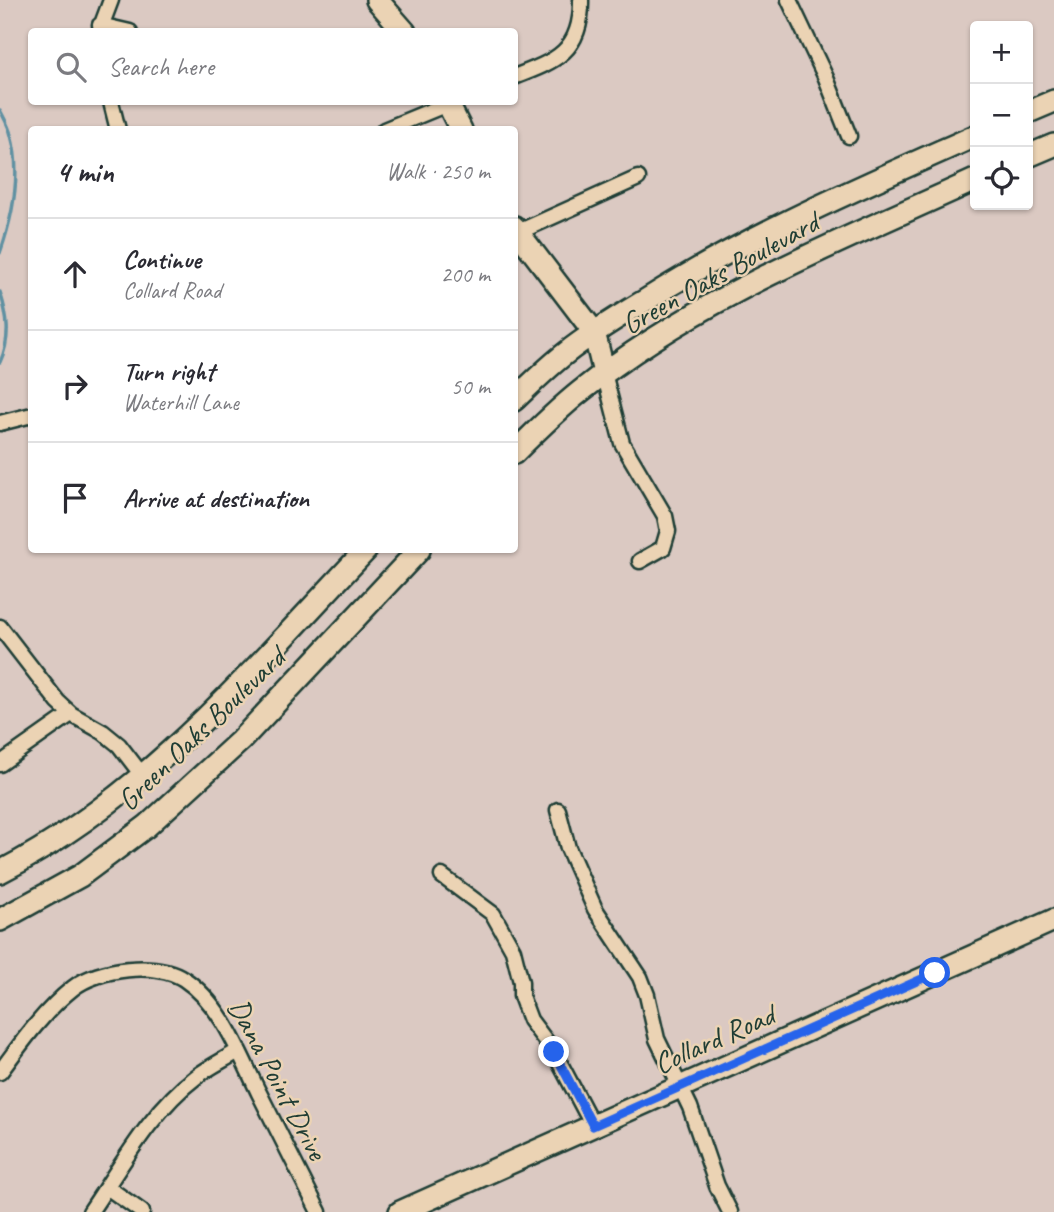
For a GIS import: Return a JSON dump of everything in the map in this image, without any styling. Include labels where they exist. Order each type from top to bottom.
[{"type":"main road","points":[[377,0],[402,28]]},
{"type":"main road","points":[[1033,110],[1054,101]]},
{"type":"main road","points":[[450,105],[459,126]]},
{"type":"main road","points":[[518,396],[564,354],[594,332],[730,249],[844,194],[970,138]]},
{"type":"main road","points":[[1033,154],[1054,145]]},
{"type":"main road","name":"Green Oaks Boulevard","points":[[518,449],[553,414],[604,373],[713,303],[819,250],[970,182]]},
{"type":"main road","points":[[518,234],[594,332],[604,373]]},
{"type":"main road","points":[[0,872],[104,806],[191,733],[363,553]]},
{"type":"main road","name":"Green Oaks Boulevard","points":[[0,920],[80,877],[147,826],[240,741],[416,553]]},
{"type":"main road","points":[[237,687],[262,715]]},
{"type":"main road","name":"Collard Road","points":[[400,1212],[1054,920]]},
{"type":"street","points":[[100,28],[111,0]]},
{"type":"street","points":[[518,75],[551,63],[566,51],[582,18],[581,0]]},
{"type":"street","points":[[789,0],[826,78],[849,136]]},
{"type":"street","points":[[112,105],[117,126]]},
{"type":"street","points":[[393,126],[442,105]]},
{"type":"street","points":[[518,230],[638,178]]},
{"type":"street","points":[[604,373],[622,443],[665,516],[668,531],[663,548],[640,561]]},
{"type":"street","points":[[0,423],[28,416]]},
{"type":"street","points":[[0,627],[58,702],[71,714],[103,732],[119,745],[142,775]]},
{"type":"street","points":[[0,764],[71,714]]},
{"type":"street","points":[[558,810],[568,848],[595,909],[640,977],[657,1039],[690,1107],[717,1186],[730,1212]]},
{"type":"street","points":[[442,876],[493,914],[513,950],[521,982],[521,996],[530,1020],[559,1061],[593,1126]]},
{"type":"street","name":"Dana Point Drive","points":[[0,1072],[5,1056],[75,986],[113,970],[166,972],[184,978],[217,1012],[320,1212]]},
{"type":"street","points":[[90,1212],[149,1125],[172,1098],[197,1076],[238,1051]]},
{"type":"street","points":[[107,1187],[142,1212]]},
{"type":"waterway","points":[[0,110],[11,135],[16,165],[12,210],[0,253]]},
{"type":"waterway","points":[[0,292],[7,327],[6,344],[0,362]]},
{"type":"route","points":[[554,1052],[593,1126],[935,973]]}]
